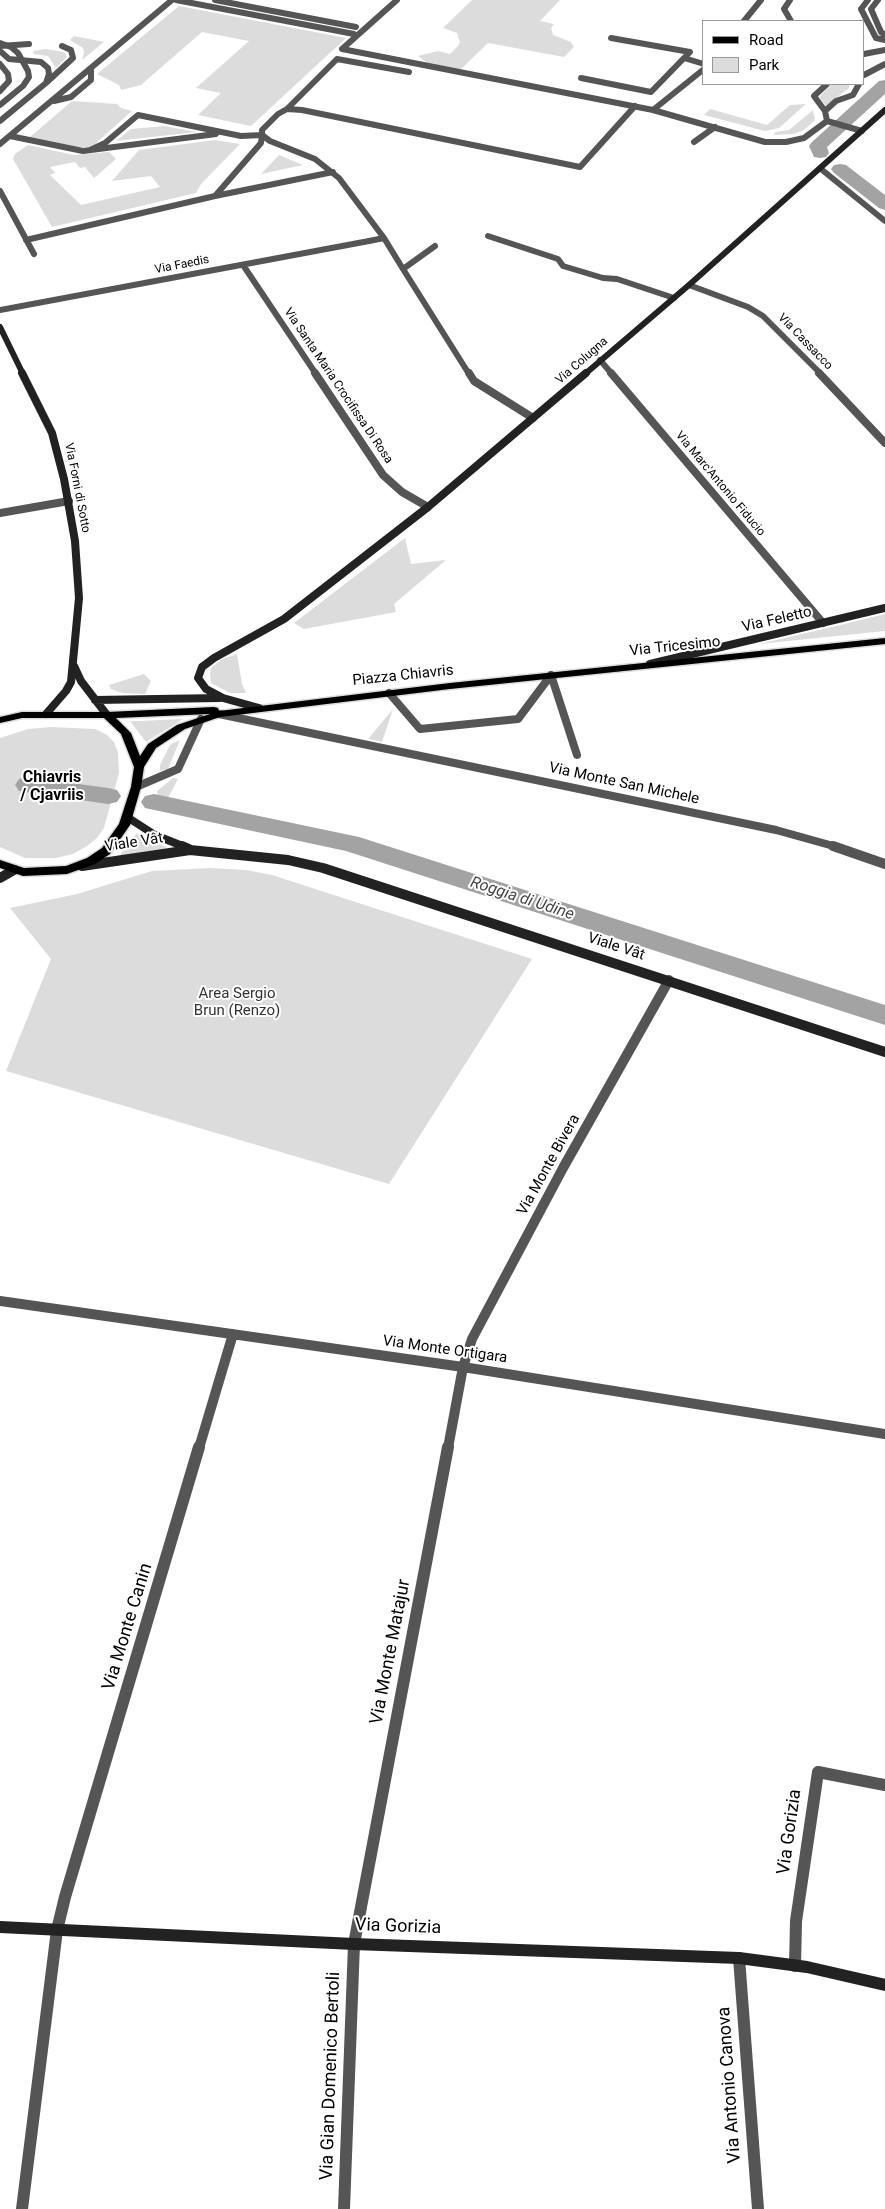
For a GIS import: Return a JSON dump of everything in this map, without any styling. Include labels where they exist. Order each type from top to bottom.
[{"type":"main road","name":"Via Tricesimo","points":[[551,676],[885,641]]},
{"type":"main road","name":"Piazza Chiavris","points":[[0,864],[14,870],[48,872],[82,866],[106,851],[118,835],[127,817],[136,787],[139,767],[146,752],[162,738],[201,719],[259,708],[551,676]]},
{"type":"main road","name":"Piazza Chiavris","points":[[0,712],[22,715],[107,714],[259,708]]},
{"type":"main road","name":"Piazza Chiavris","points":[[107,714],[126,733],[139,767]]},
{"type":"main road","name":"Piazza Chiavris","points":[[0,720],[22,715]]},
{"type":"street","points":[[0,144],[174,0],[354,34]]},
{"type":"street","points":[[215,0],[356,27]]},
{"type":"street","points":[[397,0],[342,49],[635,106],[765,142],[786,142],[804,138],[827,121],[862,131]]},
{"type":"street","points":[[745,20],[761,0]]},
{"type":"street","points":[[790,0],[784,8],[790,20]]},
{"type":"street","points":[[868,0],[861,9],[876,38],[885,40]]},
{"type":"street","points":[[878,0],[871,9],[881,32],[885,35]]},
{"type":"street","points":[[581,78],[651,92],[690,52],[612,38]]},
{"type":"street","points":[[0,44],[29,44]]},
{"type":"street","points":[[0,44],[11,47],[18,53],[29,77],[23,86],[0,105]]},
{"type":"street","points":[[0,121],[65,67],[72,58],[71,50],[62,46]]},
{"type":"street","points":[[865,54],[885,50]]},
{"type":"street","points":[[0,51],[9,59],[43,63],[48,70],[46,83]]},
{"type":"street","points":[[684,58],[702,63]]},
{"type":"street","points":[[215,196],[261,144],[265,125],[278,114],[287,110],[338,59],[409,72]]},
{"type":"street","points":[[0,64],[8,74],[9,81],[0,91]]},
{"type":"street","points":[[865,74],[885,64]]},
{"type":"street","points":[[653,110],[702,71]]},
{"type":"street","points":[[827,85],[814,96],[825,110],[827,121]]},
{"type":"street","points":[[825,110],[836,101],[853,95],[859,87],[858,85]]},
{"type":"street","points":[[287,110],[309,111],[580,167],[635,106]]},
{"type":"street","name":"Via Colugna","points":[[284,619],[428,506],[533,418],[821,170],[885,110]]},
{"type":"street","points":[[90,150],[105,144],[138,115],[241,136],[262,135],[270,141],[315,159],[334,172],[384,238],[474,381],[533,418]]},
{"type":"street","points":[[694,142],[715,127]]},
{"type":"street","points":[[10,136],[71,150],[90,150],[224,133]]},
{"type":"street","points":[[821,170],[885,221]]},
{"type":"street","points":[[26,240],[215,196],[334,172]]},
{"type":"street","points":[[0,191],[34,254]]},
{"type":"street","points":[[488,236],[558,259],[563,266],[603,278],[618,279],[674,298]]},
{"type":"street","name":"Via Faedis","points":[[0,310],[384,238]]},
{"type":"street","points":[[403,268],[435,246]]},
{"type":"street","name":"Via Santa Maria Crocifissa Di Rosa","points":[[244,265],[383,476],[402,492],[428,506]]},
{"type":"street","name":"Via Cassacco","points":[[689,285],[748,307],[763,316],[790,340],[885,443]]},
{"type":"street","name":"Via Forni di Sotto","points":[[0,328],[52,433],[69,501],[75,541],[79,598],[74,666],[66,691],[46,714]]},
{"type":"street","name":"Via Marc'Antonio Fiducio","points":[[600,360],[823,622]]},
{"type":"street","points":[[0,513],[69,501]]},
{"type":"street","name":"Via Feletto","points":[[645,665],[885,608]]},
{"type":"street","name":"Piazza Chiavris","points":[[259,708],[223,698],[206,689],[198,678],[202,667],[214,658],[284,619]]},
{"type":"street","points":[[74,666],[81,681],[107,714]]},
{"type":"street","points":[[388,693],[420,728],[518,719],[551,676]]},
{"type":"street","points":[[551,676],[577,755]]},
{"type":"street","name":"Piazza Chiavris","points":[[95,700],[223,698]]},
{"type":"street","name":"Piazza Chiavris","points":[[220,714],[355,741]]},
{"type":"street","points":[[136,787],[178,769],[201,719]]},
{"type":"street","name":"Via Monte San Michele","points":[[355,741],[776,830],[819,841],[885,864]]},
{"type":"street","name":"Viale Vât","points":[[127,817],[154,835],[190,850]]},
{"type":"street","name":"Viale Vât","points":[[82,866],[190,850],[288,860],[323,868],[885,1052]]},
{"type":"street","points":[[0,878],[14,870]]},
{"type":"street","name":"Via Monte Bivera","points":[[463,1367],[476,1330],[563,1168],[669,980]]},
{"type":"street","name":"Via Monte Ortigara","points":[[0,1301],[463,1367],[885,1434]]},
{"type":"street","name":"Via Monte Canin","points":[[22,2209],[57,1930],[233,1334]]},
{"type":"street","name":"Via Monte Matajur","points":[[354,1944],[463,1367]]},
{"type":"street","name":"Via Gorizia","points":[[795,1966],[796,1921],[818,1772],[885,1785]]},
{"type":"street","name":"Via Gorizia","points":[[0,1927],[354,1944],[739,1958],[795,1966],[885,1985]]},
{"type":"street","name":"Via Gian Domenico Bertoli","points":[[344,2209],[354,1944]]},
{"type":"street","name":"Via Antonio Canova","points":[[739,1958],[758,2209]]},
{"type":"green space","points":[[472,0],[560,0],[540,21],[554,24],[551,28],[553,35],[571,42],[574,47],[564,57],[488,43],[460,70],[429,64],[418,56],[438,51],[450,54],[458,46],[460,42],[457,33],[443,28]]},
{"type":"green space","points":[[179,6],[346,38],[251,126],[198,115],[221,93],[196,88],[249,41],[202,32],[141,85],[121,90],[119,85],[97,74]]},
{"type":"green space","points":[[74,36],[104,42],[82,60],[83,48],[70,40]]},
{"type":"green space","points":[[45,49],[64,52],[67,57],[56,68],[48,56],[34,54],[33,51]]},
{"type":"green space","points":[[831,85],[849,85],[849,88],[826,106],[819,97]]},
{"type":"green space","points":[[72,101],[117,104],[121,108],[132,111],[95,144],[89,147],[77,147],[30,137]]},
{"type":"green space","points":[[806,104],[779,128],[765,131],[704,115],[710,109],[767,125],[790,105]]},
{"type":"green space","points":[[813,110],[815,120],[804,130],[794,134],[774,135],[775,132],[789,130]]},
{"type":"green space","points":[[164,126],[197,132],[116,141],[131,129]]},
{"type":"green space","points":[[215,140],[240,144],[201,184],[196,193],[52,227],[13,159],[15,154],[28,145],[74,155],[109,152],[116,159],[94,178],[85,167],[80,168],[75,162],[50,167],[55,173],[50,175],[81,205],[160,187],[151,176],[112,181],[139,150]]},
{"type":"green space","points":[[279,155],[303,165],[261,174]]},
{"type":"green space","points":[[405,538],[411,564],[446,560],[394,604],[396,612],[304,629],[294,623]]},
{"type":"green space","points":[[885,614],[885,631],[759,644],[849,623]]},
{"type":"green space","points":[[237,654],[242,684],[246,693],[230,693],[211,683],[211,668],[222,659]]},
{"type":"green space","points":[[144,674],[151,681],[145,694],[122,693],[111,689],[109,685]]},
{"type":"green space","points":[[393,709],[382,742],[368,739]]},
{"type":"green space","points":[[183,719],[146,742],[130,721],[140,721]]},
{"type":"green space","points":[[51,727],[95,729],[107,735],[114,742],[118,752],[119,773],[104,828],[97,838],[73,854],[56,858],[25,858],[0,847],[0,738],[28,729]]},
{"type":"green space","points":[[180,740],[168,769],[160,771],[160,765],[170,745]]},
{"type":"green space","points":[[173,778],[178,779],[167,800],[158,798],[157,791]]},
{"type":"green space","points":[[137,833],[167,848],[119,856]]},
{"type":"green space","name":"Area Sergio Brun (Renzo)","points":[[210,868],[246,870],[272,875],[532,959],[389,1184],[6,1071],[51,959],[10,908],[77,894],[152,871]]},
{"type":"waterway","points":[[820,153],[818,146],[885,85]]},
{"type":"waterway","points":[[840,169],[885,204]]},
{"type":"waterway","name":"Roggia di Udine","points":[[28,785],[108,796]]},
{"type":"waterway","name":"Roggia di Udine","points":[[154,802],[350,843],[885,1015]]},
{"type":"district","name":"Chiavris / Cjavriis","points":[[52,787]]}]
